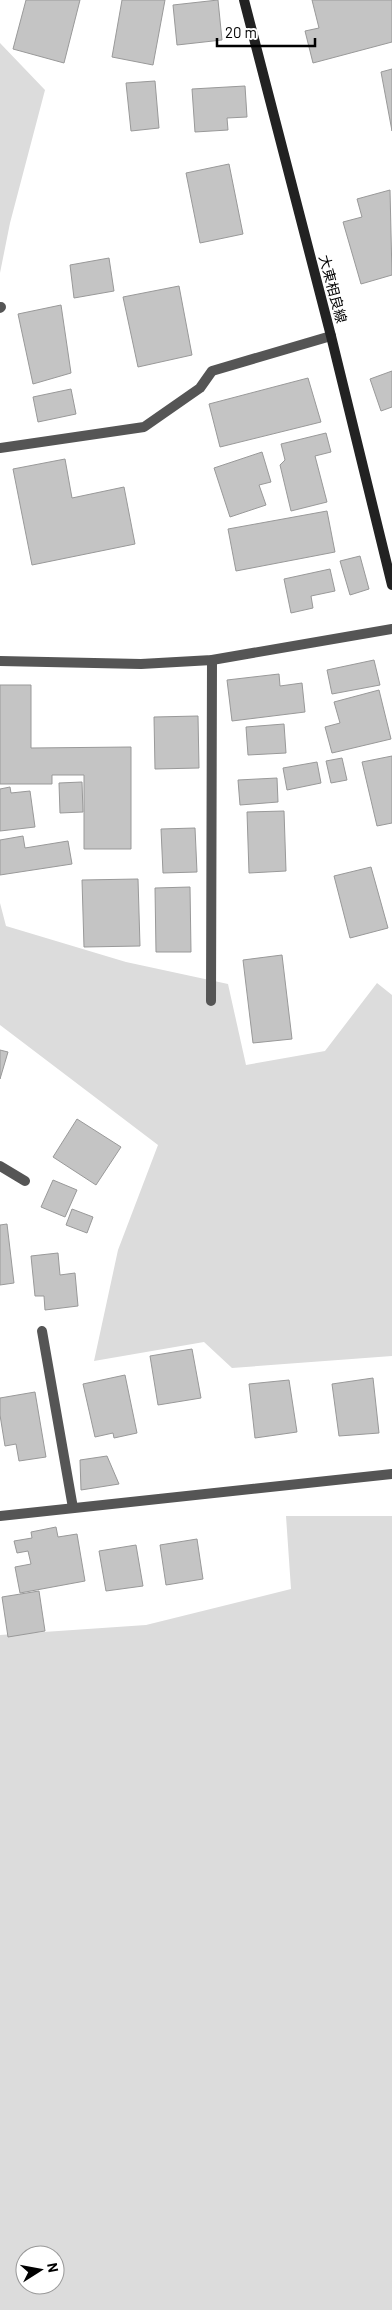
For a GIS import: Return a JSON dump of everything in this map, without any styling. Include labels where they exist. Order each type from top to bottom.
[{"type":"main road","name":"大東相良線","points":[[244,0],[331,336],[392,585]]},
{"type":"street","points":[[0,448],[144,427],[200,388],[212,371],[331,336]]},
{"type":"street","points":[[0,661],[141,664],[212,660],[392,629]]},
{"type":"street","points":[[211,1001],[212,660]]},
{"type":"street","points":[[0,1166],[25,1181]]},
{"type":"street","points":[[42,1331],[73,1508]]},
{"type":"street","points":[[0,1516],[392,1474]]},
{"type":"shaded area","points":[[0,43],[45,90],[10,223],[0,273]]},
{"type":"shaded area","points":[[0,903],[6,926],[126,962],[228,984],[246,1065],[325,1051],[377,983],[392,995],[392,1356],[232,1368],[204,1342],[94,1361],[118,1250],[158,1145],[0,1025]]},
{"type":"shaded area","points":[[286,1516],[392,1516],[392,2310],[0,2310],[0,1635],[146,1625],[291,1589]]},
{"type":"building","points":[[26,0],[80,0],[64,63],[13,49]]},
{"type":"building","points":[[122,0],[165,0],[153,65],[112,57]]},
{"type":"building","points":[[218,0],[222,40],[177,45],[173,5]]},
{"type":"building","points":[[312,0],[392,0],[392,42],[313,63],[305,31],[319,28]]},
{"type":"building","points":[[392,69],[392,131],[381,72]]},
{"type":"building","points":[[155,81],[159,128],[131,131],[126,83]]},
{"type":"building","points":[[245,86],[247,117],[227,118],[228,130],[195,132],[192,89]]},
{"type":"building","points":[[229,164],[243,234],[200,243],[186,173]]},
{"type":"building","points":[[390,190],[392,275],[361,284],[343,222],[362,217],[357,199]]},
{"type":"building","points":[[109,258],[114,291],[74,298],[70,265]]},
{"type":"building","points":[[179,286],[192,355],[138,367],[123,297]]},
{"type":"building","points":[[61,305],[71,373],[33,384],[18,314]]},
{"type":"building","points":[[392,371],[392,407],[381,411],[370,379]]},
{"type":"building","points":[[308,378],[321,422],[220,447],[209,404]]},
{"type":"building","points":[[71,389],[76,414],[38,422],[33,397]]},
{"type":"building","points":[[326,433],[331,452],[315,456],[327,502],[291,511],[280,465],[285,460],[281,444]]},
{"type":"building","points":[[262,452],[271,482],[259,485],[266,505],[230,517],[214,468]]},
{"type":"building","points":[[65,459],[72,498],[124,487],[135,544],[32,565],[13,469]]},
{"type":"building","points":[[327,511],[335,552],[236,571],[228,529]]},
{"type":"building","points":[[360,556],[369,589],[350,595],[340,561]]},
{"type":"building","points":[[330,569],[335,591],[311,596],[313,608],[291,613],[284,579]]},
{"type":"building","points":[[374,660],[380,685],[332,694],[327,670]]},
{"type":"building","points":[[279,674],[280,686],[302,683],[305,712],[232,721],[227,680]]},
{"type":"building","points":[[0,685],[31,685],[31,748],[131,747],[131,849],[84,849],[84,775],[52,775],[52,784],[0,784]]},
{"type":"building","points":[[379,690],[391,739],[332,753],[325,727],[340,723],[334,702]]},
{"type":"building","points":[[198,716],[199,768],[155,769],[154,717]]},
{"type":"building","points":[[284,724],[286,753],[248,755],[246,727]]},
{"type":"building","points":[[392,756],[392,823],[377,826],[362,762]]},
{"type":"building","points":[[342,758],[347,780],[331,783],[326,761]]},
{"type":"building","points":[[317,762],[321,783],[287,790],[283,768]]},
{"type":"building","points":[[277,778],[278,802],[240,805],[238,780]]},
{"type":"building","points":[[82,782],[83,812],[60,813],[59,783]]},
{"type":"building","points":[[10,787],[11,793],[30,791],[35,827],[0,831],[0,789]]},
{"type":"building","points":[[284,811],[286,871],[249,873],[247,812]]},
{"type":"building","points":[[195,828],[197,872],[163,873],[161,829]]},
{"type":"building","points":[[23,836],[25,848],[68,841],[72,864],[0,875],[0,840]]},
{"type":"building","points":[[371,867],[388,928],[350,938],[334,876]]},
{"type":"building","points":[[138,879],[140,946],[84,947],[82,880]]},
{"type":"building","points":[[190,887],[191,952],[156,952],[155,888]]},
{"type":"building","points":[[282,955],[292,1039],[253,1043],[243,960]]},
{"type":"building","points":[[0,1050],[8,1052],[0,1079]]},
{"type":"building","points":[[77,1119],[121,1147],[96,1185],[53,1157]]},
{"type":"building","points":[[53,1180],[77,1190],[65,1217],[41,1207]]},
{"type":"building","points":[[72,1209],[93,1217],[87,1233],[66,1225]]},
{"type":"building","points":[[7,1224],[14,1283],[0,1285],[0,1225]]},
{"type":"building","points":[[58,1253],[60,1275],[75,1273],[78,1306],[45,1310],[44,1296],[35,1296],[31,1256]]},
{"type":"building","points":[[192,1349],[201,1398],[158,1405],[150,1356]]},
{"type":"building","points":[[125,1375],[137,1433],[114,1438],[113,1433],[95,1437],[83,1384]]},
{"type":"building","points":[[373,1378],[379,1433],[339,1436],[332,1384]]},
{"type":"building","points":[[289,1380],[297,1432],[255,1438],[249,1384]]},
{"type":"building","points":[[35,1392],[46,1457],[19,1461],[16,1444],[5,1446],[0,1415],[0,1398]]},
{"type":"building","points":[[107,1456],[119,1484],[81,1490],[80,1460]]},
{"type":"building","points":[[56,1527],[58,1537],[77,1534],[85,1581],[20,1593],[15,1567],[31,1564],[28,1551],[17,1553],[14,1541],[32,1538],[31,1532]]},
{"type":"building","points":[[197,1539],[203,1579],[166,1585],[160,1545]]},
{"type":"building","points":[[136,1545],[143,1586],[106,1591],[99,1551]]},
{"type":"building","points":[[39,1591],[45,1631],[8,1637],[2,1597]]}]
